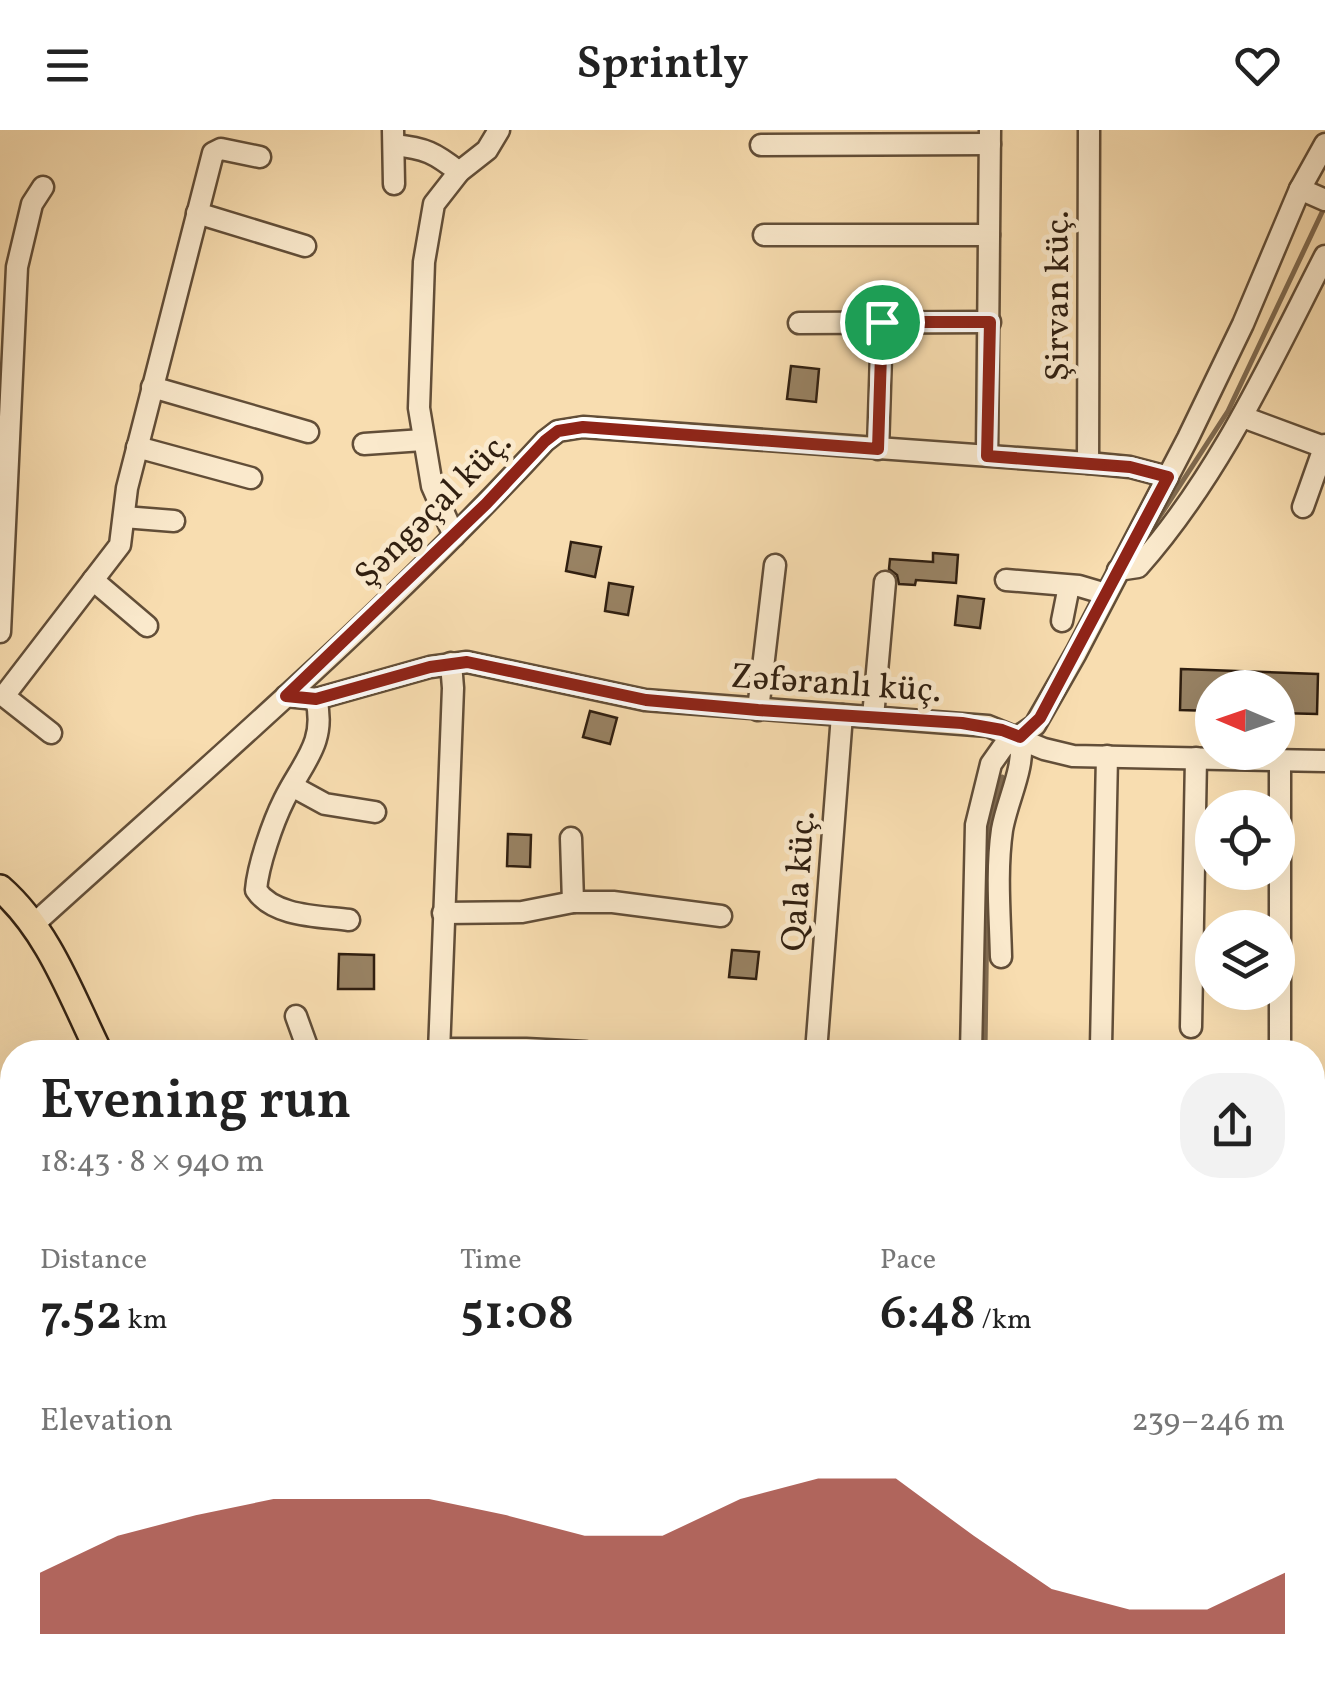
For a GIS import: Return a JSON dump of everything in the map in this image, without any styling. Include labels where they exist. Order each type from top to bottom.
[{"type":"main road","points":[[5,902],[34,924],[93,1040]]},
{"type":"street","points":[[454,536],[432,486],[423,440],[419,368],[430,219],[434,204],[460,172],[487,150],[499,130]]},
{"type":"street","name":"Şirvan küç.","points":[[1088,463],[1090,130]]},
{"type":"street","points":[[761,145],[990,137],[987,456]]},
{"type":"street","points":[[394,184],[394,138],[434,153],[460,172]]},
{"type":"street","points":[[971,1040],[976,825],[991,764],[1003,747],[1040,718],[1168,477],[1243,324],[1300,189],[1325,144]]},
{"type":"street","points":[[2,700],[120,545],[137,447],[213,154],[221,150],[260,157]]},
{"type":"street","points":[[0,632],[18,268],[32,204],[43,187]]},
{"type":"street","points":[[1300,189],[1325,200]]},
{"type":"street","points":[[197,214],[305,246]]},
{"type":"street","points":[[764,235],[989,235]]},
{"type":"street","points":[[1118,570],[1138,567],[1198,488],[1243,416],[1325,256]]},
{"type":"street","points":[[878,449],[882,322]]},
{"type":"street","points":[[799,323],[990,322]]},
{"type":"street","points":[[152,387],[308,432]]},
{"type":"street","points":[[1243,416],[1325,446],[1303,507]]},
{"type":"street","name":"Şəngəçal küç.","points":[[34,924],[286,696],[454,536],[545,441],[569,428],[1088,463],[1130,467],[1168,477]]},
{"type":"street","points":[[364,444],[423,440]]},
{"type":"street","points":[[137,447],[252,478]]},
{"type":"street","points":[[124,517],[174,520]]},
{"type":"street","points":[[758,710],[775,566]]},
{"type":"street","points":[[93,580],[147,626]]},
{"type":"street","points":[[1006,580],[1106,594]]},
{"type":"street","points":[[872,717],[885,582]]},
{"type":"street","points":[[1062,621],[1069,586]]},
{"type":"street","points":[[439,1040],[454,688],[451,663]]},
{"type":"street","name":"Zəfəranlı küç.","points":[[286,696],[316,699],[451,663],[482,663],[629,697],[962,723],[1002,730],[1056,753],[1195,758]]},
{"type":"street","points":[[0,671],[2,700]]},
{"type":"street","points":[[316,699],[320,730],[308,762],[278,814],[256,890],[263,900],[282,908],[349,920]]},
{"type":"street","points":[[2,700],[51,733]]},
{"type":"street","name":"Qala küç.","points":[[817,1040],[842,715]]},
{"type":"street","points":[[1001,957],[998,858],[1007,804],[1022,753],[1020,737]]},
{"type":"street","points":[[1102,1040],[1108,756]]},
{"type":"street","name":"Zəfəranlı küç.","points":[[1295,760],[1325,761]]},
{"type":"street","points":[[1190,1027],[1196,770]]},
{"type":"street","points":[[1280,770],[1280,1040]]},
{"type":"street","points":[[292,786],[325,804],[375,812]]},
{"type":"street","points":[[571,838],[573,902]]},
{"type":"street","points":[[443,914],[522,912],[573,902],[613,902],[721,916]]},
{"type":"street","points":[[296,1016],[305,1040]]},
{"type":"building","points":[[791,366],[819,369],[816,402],[787,399]]},
{"type":"building","points":[[571,542],[601,547],[595,577],[566,571]]},
{"type":"building","points":[[933,553],[958,555],[956,583],[916,580],[915,585],[899,584],[897,575],[889,569],[890,559],[933,562]]},
{"type":"building","points":[[609,583],[633,587],[628,615],[605,611]]},
{"type":"building","points":[[958,596],[984,599],[980,628],[955,625]]},
{"type":"building","points":[[1181,669],[1208,670],[1195,670],[1195,710],[1180,710]]},
{"type":"building","points":[[1295,673],[1318,674],[1317,714],[1295,713]]},
{"type":"building","points":[[590,711],[617,718],[610,744],[583,737]]},
{"type":"building","points":[[508,834],[531,835],[530,867],[507,866]]},
{"type":"building","points":[[732,950],[759,952],[756,979],[729,977]]},
{"type":"building","points":[[339,954],[374,955],[374,989],[338,989]]},
{"type":"waterway","points":[[1149,533],[1228,411],[1325,206]]},
{"type":"waterway","points":[[985,1040],[988,837],[1002,777]]},
{"type":"route","points":[[882,322],[990,322],[987,456],[1130,467],[1168,477],[1040,718],[1020,737],[988,726],[962,723],[646,700],[467,662],[430,667],[316,699],[286,696],[558,431],[583,427],[878,449],[882,322]]}]
